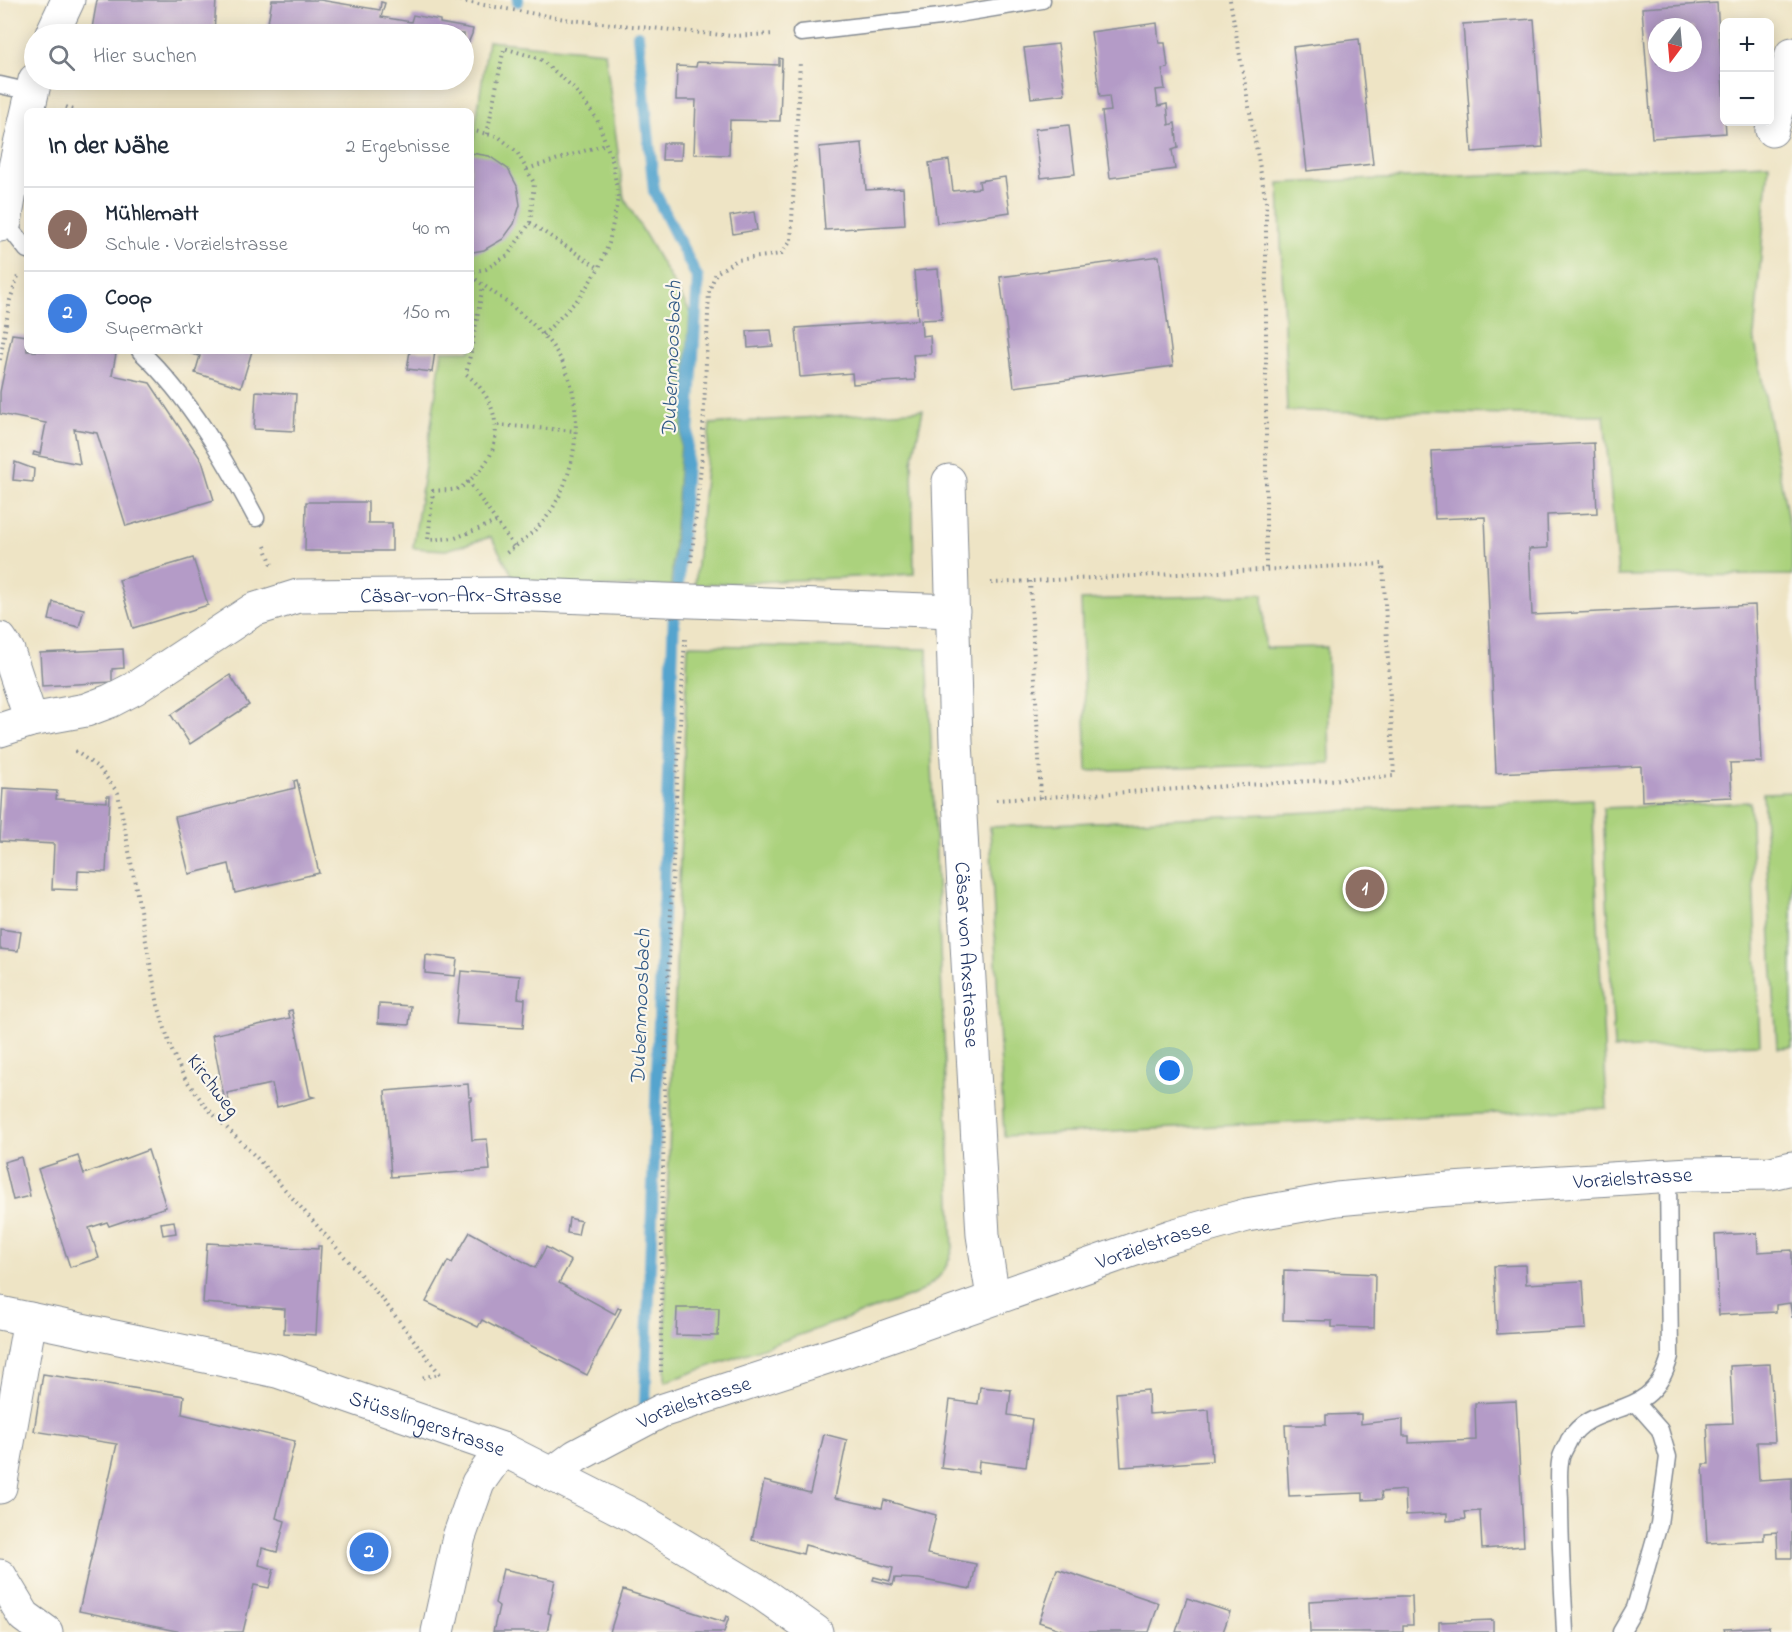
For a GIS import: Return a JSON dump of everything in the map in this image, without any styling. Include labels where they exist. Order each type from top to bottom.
[{"type":"street","points":[[57,24],[68,0]]},
{"type":"street","points":[[1772,130],[1792,54]]},
{"type":"street","points":[[3,223],[22,86]]},
{"type":"street","name":"Cäsar von Arxstrasse","points":[[948,481],[960,802],[983,1235],[993,1297]]},
{"type":"street","name":"Cäsar-von-Arx-Strasse","points":[[0,730],[31,720],[86,710],[110,701],[135,688],[253,610],[298,596],[480,595],[687,600],[953,598]]},
{"type":"street","points":[[0,639],[8,651],[31,720]]},
{"type":"street","name":"Vorzielstrasse","points":[[552,1474],[576,1456],[661,1410],[848,1350],[993,1297],[1172,1236],[1247,1215],[1337,1200],[1424,1191],[1668,1176],[1771,1173],[1792,1168]]},
{"type":"street","points":[[0,1487],[15,1316]]},
{"type":"street","name":"Stüsslingerstrasse","points":[[15,1316],[277,1371],[502,1449],[636,1516],[757,1590],[816,1632]]},
{"type":"street","points":[[438,1632],[459,1537],[478,1483],[502,1449]]},
{"type":"street","points":[[0,1576],[24,1616],[41,1631]]},
{"type":"lane","points":[[801,33],[940,17],[1042,0]]},
{"type":"lane","points":[[3,223],[24,247]]},
{"type":"lane","points":[[143,354],[181,396],[210,435],[256,518]]},
{"type":"lane","points":[[1565,1632],[1560,1523],[1561,1456],[1570,1438],[1585,1425],[1609,1412],[1637,1404],[1665,1377],[1670,1356],[1668,1176]]},
{"type":"lane","points":[[1621,1632],[1635,1608],[1659,1524],[1668,1457],[1660,1430],[1637,1404]]},
{"type":"path","points":[[454,0],[571,20],[732,36],[801,33],[791,241],[781,254],[737,260],[716,273],[710,291],[702,456],[687,600],[673,836],[661,1218],[661,1410]]},
{"type":"path","points":[[1230,0],[1266,202],[1266,569]]},
{"type":"path","points":[[487,134],[504,48],[540,59],[573,87],[597,119],[613,163],[618,198],[609,243],[599,268],[579,298],[542,336]]},
{"type":"path","points":[[474,131],[499,137],[517,152],[534,183],[530,223],[508,255],[486,269],[474,273]]},
{"type":"path","points":[[527,169],[606,144]]},
{"type":"path","points":[[530,223],[599,268]]},
{"type":"path","points":[[0,360],[10,300],[24,259]]},
{"type":"path","points":[[474,277],[534,327],[559,357],[572,390],[576,431],[566,478],[554,506],[534,533],[495,562],[480,595]]},
{"type":"path","points":[[474,334],[483,285]]},
{"type":"path","points":[[470,354],[466,374],[488,396],[498,425],[494,443],[484,467],[468,482],[458,489],[433,491],[428,540],[455,538],[496,522]]},
{"type":"path","points":[[498,425],[576,431]]},
{"type":"path","points":[[468,482],[514,547]]},
{"type":"path","points":[[256,518],[284,599]]},
{"type":"path","points":[[953,598],[1030,581],[1383,564],[1394,776],[960,802]]},
{"type":"path","points":[[1030,581],[1041,798]]},
{"type":"path","name":"Kirchweg","points":[[31,720],[99,768],[118,793],[158,1005],[171,1049],[184,1077],[207,1108],[257,1158],[383,1300],[440,1374],[411,1380],[400,1412]]},
{"type":"green space","points":[[488,41],[605,52],[624,198],[690,312],[671,586],[519,587],[491,537],[446,550],[413,548],[442,354],[474,354],[474,135]]},
{"type":"green space","points":[[1769,164],[1754,336],[1792,541],[1792,575],[1618,576],[1604,415],[1287,411],[1279,183]]},
{"type":"green space","points":[[923,410],[912,462],[914,574],[695,585],[710,424]]},
{"type":"green space","points":[[1263,594],[1265,648],[1327,647],[1330,763],[1087,771],[1081,600]]},
{"type":"green space","points":[[688,645],[927,649],[953,1248],[940,1276],[914,1295],[665,1382],[666,1233]]},
{"type":"green space","points":[[1792,792],[1792,1047],[1777,1048],[1763,793]]},
{"type":"green space","points":[[1592,799],[1607,1108],[1004,1136],[990,827]]},
{"type":"green space","points":[[1750,802],[1760,1044],[1614,1049],[1603,808]]},
{"type":"building","points":[[97,0],[216,0],[215,24],[93,24]]},
{"type":"building","points":[[272,0],[320,0],[380,10],[381,2],[385,3],[381,17],[411,22],[413,15],[440,20],[440,23],[446,24],[268,24]]},
{"type":"building","points":[[1717,3],[1720,46],[1720,126],[1726,126],[1726,133],[1652,138],[1642,8]]},
{"type":"building","points":[[1534,19],[1543,147],[1472,152],[1463,24]]},
{"type":"building","points":[[1157,23],[1159,43],[1165,43],[1168,68],[1162,69],[1165,89],[1156,90],[1158,106],[1167,104],[1169,125],[1175,123],[1178,148],[1172,150],[1175,169],[1110,178],[1102,112],[1111,111],[1109,96],[1100,97],[1091,32]]},
{"type":"building","points":[[1359,39],[1373,164],[1307,171],[1293,47]]},
{"type":"building","points":[[1058,44],[1065,94],[1031,98],[1024,48]]},
{"type":"building","points":[[779,58],[782,59],[780,121],[730,120],[729,155],[694,154],[696,100],[676,100],[677,66],[696,67],[697,62],[779,65]]},
{"type":"building","points":[[1069,125],[1075,174],[1041,178],[1035,129]]},
{"type":"building","points":[[663,143],[682,143],[681,160],[662,160]]},
{"type":"building","points":[[862,143],[866,190],[903,188],[905,225],[825,230],[819,147]]},
{"type":"building","points":[[474,154],[489,156],[508,169],[517,186],[520,205],[514,224],[503,239],[484,250],[474,252]]},
{"type":"building","points":[[949,160],[953,191],[980,188],[979,181],[1005,177],[1010,212],[937,223],[929,163]]},
{"type":"building","points":[[754,212],[757,230],[733,234],[730,216]]},
{"type":"building","points":[[1159,256],[1173,366],[1014,387],[1000,277]]},
{"type":"building","points":[[938,269],[942,319],[921,320],[922,336],[930,335],[931,354],[913,355],[915,380],[853,384],[852,373],[800,377],[796,328],[918,320],[914,271]]},
{"type":"building","points":[[771,330],[773,346],[748,348],[747,331]]},
{"type":"building","points":[[12,334],[24,336],[24,354],[116,354],[112,375],[150,383],[202,461],[214,500],[126,526],[97,433],[74,429],[80,464],[33,455],[34,452],[40,454],[46,423],[0,414],[0,392]]},
{"type":"building","points":[[192,354],[251,354],[241,387],[195,373],[200,356]]},
{"type":"building","points":[[410,354],[435,354],[432,372],[407,369]]},
{"type":"building","points":[[256,391],[296,394],[294,431],[254,429]]},
{"type":"building","points":[[1594,443],[1597,513],[1547,515],[1548,548],[1529,549],[1532,615],[1755,605],[1762,762],[1730,763],[1732,797],[1642,801],[1641,766],[1496,773],[1485,517],[1435,519],[1432,451]]},
{"type":"building","points":[[15,462],[34,469],[33,482],[13,480]]},
{"type":"building","points":[[306,502],[368,502],[368,523],[392,523],[392,551],[305,551]]},
{"type":"building","points":[[193,558],[208,605],[133,628],[119,580]]},
{"type":"building","points":[[53,602],[84,609],[79,627],[49,620]]},
{"type":"building","points":[[123,649],[124,668],[112,669],[112,682],[42,686],[40,653]]},
{"type":"building","points":[[230,675],[249,705],[190,744],[171,715]]},
{"type":"building","points":[[297,780],[319,873],[235,893],[229,864],[189,874],[175,817],[295,788],[294,781]]},
{"type":"building","points":[[3,788],[57,791],[56,799],[107,802],[107,796],[110,796],[106,872],[78,871],[77,890],[52,889],[54,844],[0,841]]},
{"type":"building","points":[[0,929],[21,932],[18,951],[0,949]]},
{"type":"building","points":[[426,955],[457,959],[455,976],[425,973]]},
{"type":"building","points":[[461,971],[520,976],[518,998],[525,999],[523,1028],[456,1024]]},
{"type":"building","points":[[379,1004],[411,1006],[409,1025],[378,1023]]},
{"type":"building","points":[[292,1010],[310,1096],[314,1097],[277,1107],[272,1084],[227,1093],[229,1101],[225,1102],[212,1035],[290,1018],[288,1011]]},
{"type":"building","points":[[468,1084],[469,1097],[472,1097],[472,1100],[469,1100],[472,1140],[487,1139],[490,1170],[391,1177],[385,1091]]},
{"type":"building","points":[[148,1150],[166,1207],[109,1226],[107,1222],[89,1228],[99,1258],[70,1267],[38,1169],[78,1156],[84,1174]]},
{"type":"building","points":[[21,1157],[30,1196],[13,1200],[4,1162]]},
{"type":"building","points":[[569,1218],[581,1221],[578,1235],[567,1233]]},
{"type":"building","points":[[174,1221],[176,1233],[163,1235],[161,1223]]},
{"type":"building","points":[[470,1232],[535,1268],[546,1247],[571,1261],[559,1283],[615,1314],[618,1308],[621,1309],[587,1375],[482,1320],[478,1327],[426,1302],[448,1261],[452,1263]]},
{"type":"building","points":[[1757,1233],[1758,1252],[1792,1250],[1792,1318],[1790,1303],[1776,1305],[1776,1312],[1719,1315],[1715,1235]]},
{"type":"building","points":[[207,1243],[318,1249],[318,1246],[321,1246],[316,1335],[284,1333],[285,1309],[203,1303]]},
{"type":"building","points":[[1525,1265],[1526,1284],[1583,1281],[1586,1329],[1497,1334],[1494,1266]]},
{"type":"building","points":[[1284,1270],[1375,1274],[1374,1328],[1332,1327],[1332,1321],[1283,1320]]},
{"type":"building","points":[[677,1308],[719,1308],[718,1336],[676,1335]]},
{"type":"building","points":[[1770,1364],[1775,1442],[1757,1442],[1759,1480],[1792,1478],[1792,1558],[1778,1558],[1777,1532],[1764,1533],[1764,1540],[1707,1543],[1703,1464],[1709,1464],[1707,1424],[1733,1423],[1730,1366]]},
{"type":"building","points":[[43,1374],[184,1396],[182,1414],[295,1441],[276,1518],[285,1521],[277,1552],[262,1548],[259,1565],[274,1569],[269,1588],[254,1585],[243,1632],[181,1632],[79,1611],[117,1444],[34,1431]]},
{"type":"building","points":[[980,1387],[1011,1390],[1008,1415],[1032,1419],[1026,1467],[979,1461],[978,1473],[941,1468],[950,1400],[978,1404]]},
{"type":"building","points":[[1148,1390],[1149,1414],[1209,1410],[1212,1461],[1121,1467],[1116,1393]]},
{"type":"building","points":[[1516,1401],[1524,1546],[1482,1549],[1480,1511],[1465,1512],[1466,1519],[1447,1521],[1447,1513],[1406,1515],[1405,1490],[1381,1492],[1382,1499],[1363,1500],[1363,1493],[1289,1496],[1285,1425],[1326,1425],[1326,1415],[1361,1414],[1361,1424],[1403,1419],[1403,1436],[1409,1436],[1409,1443],[1476,1440],[1475,1403]]},
{"type":"building","points":[[824,1434],[847,1440],[835,1498],[882,1508],[884,1500],[936,1515],[927,1554],[976,1564],[971,1589],[919,1579],[895,1578],[893,1585],[873,1580],[874,1577],[890,1581],[893,1568],[805,1545],[803,1554],[752,1540],[764,1481],[810,1493]]},
{"type":"building","points":[[503,1569],[555,1580],[548,1613],[551,1614],[547,1632],[493,1632],[499,1606],[495,1603]]},
{"type":"building","points":[[1057,1569],[1159,1603],[1149,1632],[1068,1632],[1039,1622]]},
{"type":"building","points":[[623,1590],[724,1622],[726,1616],[729,1617],[724,1632],[610,1632]]},
{"type":"building","points":[[1412,1596],[1413,1625],[1403,1625],[1403,1632],[1310,1632],[1309,1601]]},
{"type":"building","points":[[1187,1598],[1230,1612],[1223,1632],[1176,1632]]},
{"type":"building","points":[[1493,1620],[1493,1632],[1439,1632],[1439,1622]]},
{"type":"building","points":[[1769,1627],[1770,1632],[1725,1632],[1724,1629]]},
{"type":"waterway","name":"Dubenmoosbach","points":[[638,35],[654,191],[698,279],[678,586]]},
{"type":"waterway","name":"Dubenmoosbach","points":[[645,1403],[674,613]]},
{"type":"place","name":"Mühlematt","points":[[1365,889]]},
{"type":"place","name":"Coop","points":[[369,1552]]}]
